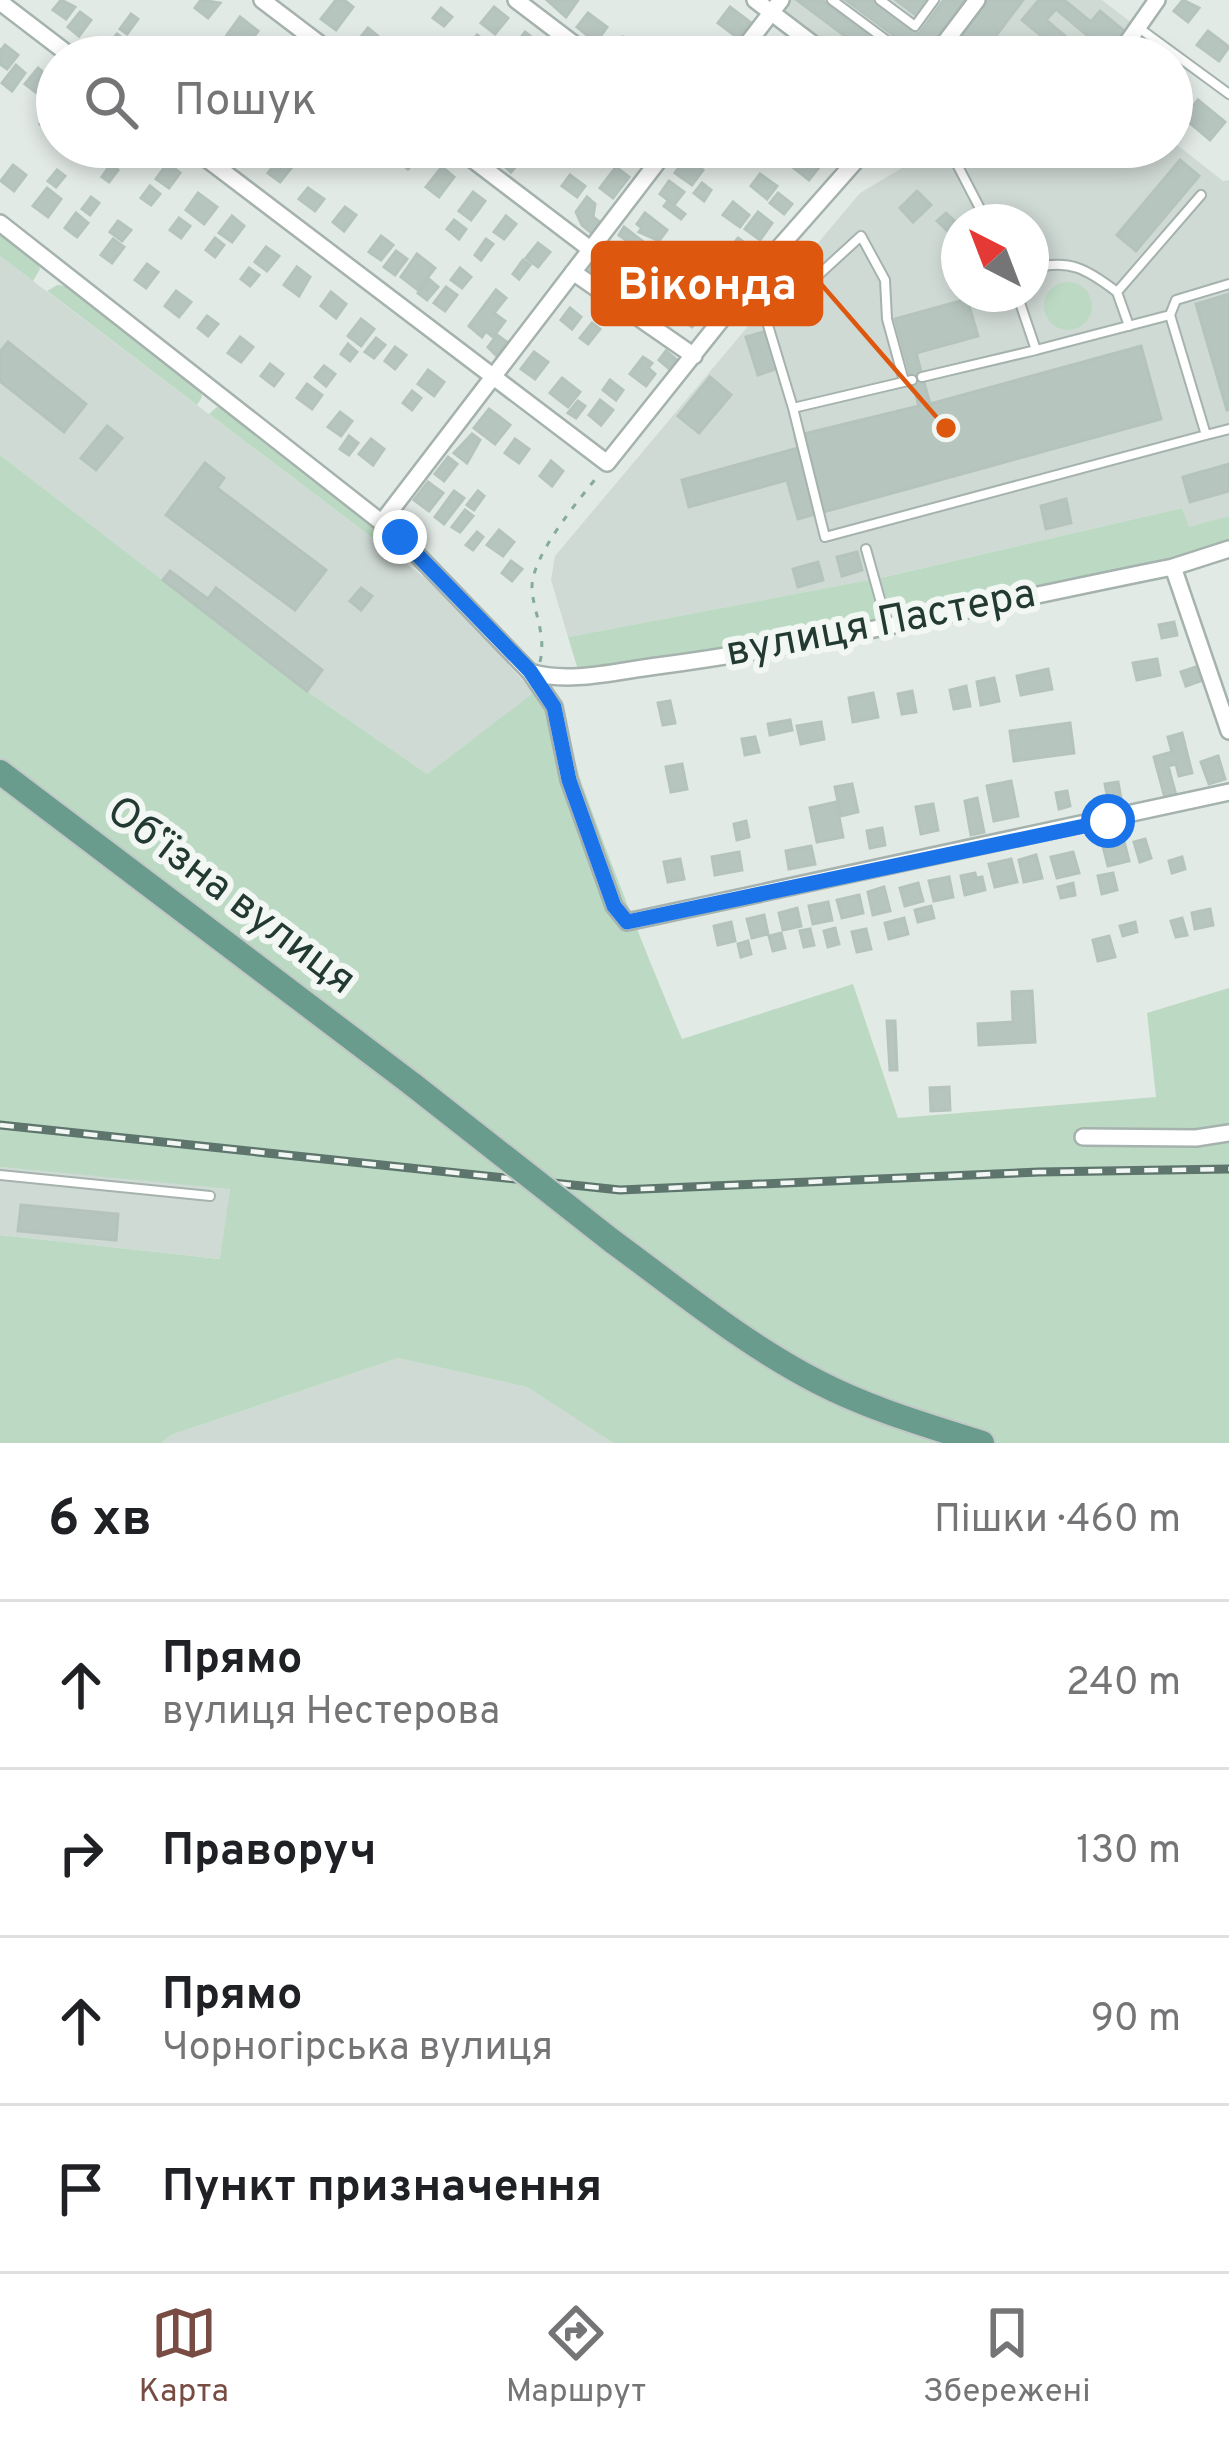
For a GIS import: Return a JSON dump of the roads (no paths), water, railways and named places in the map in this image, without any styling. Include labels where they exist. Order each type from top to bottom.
[{"type":"main road","name":"Обʼїзна вулиця","points":[[0,772],[756,1347],[875,1408],[982,1443]]},
{"type":"street","points":[[262,0],[309,36]]},
{"type":"street","points":[[516,0],[563,36]]},
{"type":"street","points":[[755,0],[776,6],[808,36]]},
{"type":"street","points":[[950,36],[977,0]]},
{"type":"street","points":[[1131,36],[1157,0]]},
{"type":"street","points":[[0,2],[45,36]]},
{"type":"street","points":[[753,36],[776,6]]},
{"type":"street","points":[[219,168],[607,463],[777,250],[849,168]]},
{"type":"street","points":[[484,168],[590,249]]},
{"type":"street","points":[[382,522],[653,168]]},
{"type":"street","points":[[0,223],[382,522],[530,671],[554,707],[569,780],[614,906],[627,922],[1229,792]]},
{"type":"street","points":[[573,272],[694,356]]},
{"type":"street","name":"вулиця Пастера","points":[[530,671],[551,678],[713,659],[1173,567],[1229,548]]},
{"type":"street","points":[[1173,567],[1229,730]]},
{"type":"street","points":[[1084,1138],[1196,1138],[1229,1133]]},
{"type":"lane","points":[[832,0],[881,36]]},
{"type":"lane","points":[[880,0],[915,26],[934,0]]},
{"type":"lane","points":[[1137,27],[1149,36]]},
{"type":"lane","points":[[1193,68],[1229,94]]},
{"type":"lane","points":[[959,168],[978,204]]},
{"type":"lane","points":[[1117,292],[1201,195]]},
{"type":"lane","points":[[913,380],[887,319],[885,280],[861,236],[767,322],[825,537],[1229,428]]},
{"type":"lane","points":[[1049,263],[1087,268],[1117,292],[1129,326]]},
{"type":"lane","points":[[1206,435],[1170,315],[1176,300],[1229,284]]},
{"type":"lane","points":[[1024,312],[1036,350]]},
{"type":"lane","points":[[793,408],[1170,315]]},
{"type":"lane","points":[[866,549],[887,624]]},
{"type":"lane","points":[[0,1174],[210,1196]]},
{"type":"railway","points":[[0,1125],[620,1190],[1229,1169]]},
{"type":"place","name":"Віконда","points":[[946,428]]}]
